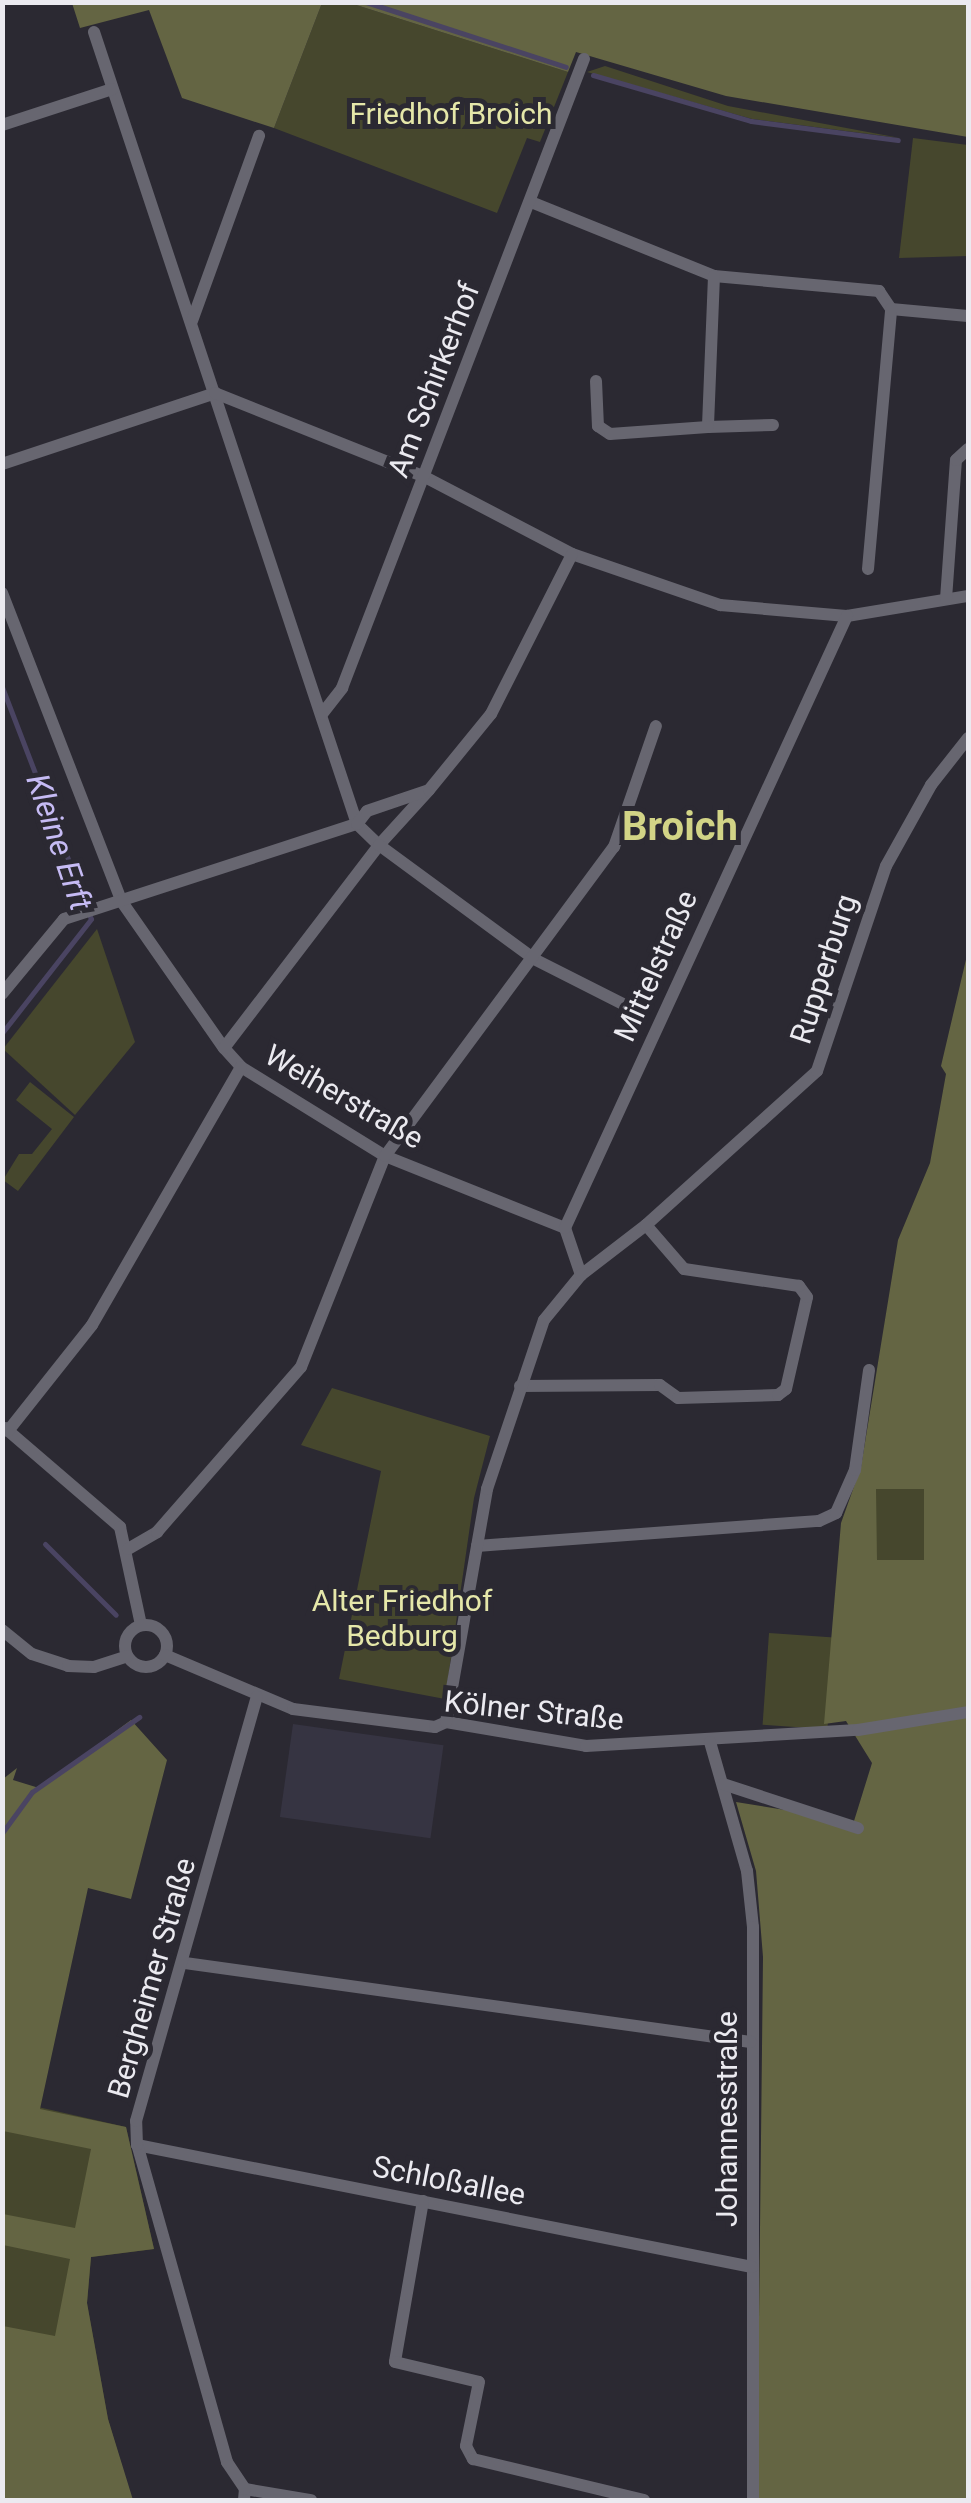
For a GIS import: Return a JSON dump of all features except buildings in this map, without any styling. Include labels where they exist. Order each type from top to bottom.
[{"type":"street","points":[[94,32],[357,824],[379,846],[534,959],[634,1010]]},
{"type":"street","name":"Am Schirkerhof","points":[[322,714],[342,688],[584,59]]},
{"type":"street","points":[[2,125],[112,89]]},
{"type":"street","points":[[192,321],[259,136]]},
{"type":"street","points":[[531,202],[714,276],[880,290],[891,309],[868,569]]},
{"type":"street","points":[[708,427],[714,276]]},
{"type":"street","points":[[891,309],[968,316]]},
{"type":"street","points":[[596,381],[598,426],[610,434],[773,425]]},
{"type":"street","points":[[2,464],[215,393],[424,476],[572,554],[720,606],[847,616],[968,596]]},
{"type":"street","points":[[946,599],[956,460],[968,448]]},
{"type":"street","points":[[224,1048],[379,846],[492,714],[572,554]]},
{"type":"street","name":"Weiherstraße","points":[[2,594],[122,902],[224,1048],[241,1067],[385,1156],[565,1228]]},
{"type":"street","name":"Mittelstraße","points":[[565,1228],[580,1209],[672,986],[847,616]]},
{"type":"street","points":[[128,1549],[157,1532],[300,1367],[385,1156],[614,847],[656,726]]},
{"type":"street","name":"Rupperburg","points":[[446,1722],[487,1489],[544,1320],[581,1275],[646,1225],[817,1071],[886,866],[931,785],[968,738]]},
{"type":"street","points":[[2,994],[40,943],[80,913],[357,824],[367,810],[429,790]]},
{"type":"street","points":[[142,1625],[128,1549],[105,1509],[5,1429],[92,1325],[241,1067]]},
{"type":"street","points":[[520,1386],[660,1385],[678,1398],[778,1396],[786,1388],[807,1297],[799,1286],[684,1269],[646,1225]]},
{"type":"street","points":[[565,1228],[581,1275]]},
{"type":"street","points":[[477,1546],[818,1521],[836,1513],[855,1470],[869,1370]]},
{"type":"street","points":[[127,1656],[143,1667],[165,1655],[161,1630],[142,1625]]},
{"type":"street","points":[[127,1656],[126,1637],[142,1625]]},
{"type":"street","points":[[2,1630],[32,1654],[68,1666],[94,1667],[127,1656]]},
{"type":"street","name":"Kölner Straße","points":[[165,1655],[293,1709],[435,1727],[446,1722],[586,1746],[710,1742],[858,1730],[968,1712]]},
{"type":"street","name":"Bergheimer Straße","points":[[245,2495],[227,2462],[137,2145],[136,2120],[185,1964],[257,1697]]},
{"type":"street","name":"Johannesstraße","points":[[710,1742],[747,1872],[753,1927],[753,2500]]},
{"type":"street","points":[[724,1784],[858,1828]]},
{"type":"street","points":[[185,1964],[751,2042]]},
{"type":"street","name":"Schloßallee","points":[[137,2145],[752,2267]]},
{"type":"street","points":[[423,2201],[394,2362],[479,2382],[466,2446],[473,2459],[644,2500]]},
{"type":"street","points":[[245,2495],[311,2500]]},
{"type":"shaded area","points":[[293,1724],[444,1745],[430,1838],[280,1817]]},
{"type":"green space","points":[[72,2],[322,3],[274,128],[182,98],[149,10],[80,28]]},
{"type":"green space","name":"Friedhof Broich","points":[[322,3],[350,3],[568,72],[540,142],[527,138],[497,213],[274,128]]},
{"type":"green space","points":[[350,3],[968,3],[968,137],[726,96],[576,52],[568,72]]},
{"type":"green space","points":[[605,66],[728,106],[900,138],[752,119],[587,72]]},
{"type":"green space","points":[[913,138],[968,145],[968,256],[899,258]]},
{"type":"green space","points":[[97,929],[135,1042],[75,1115],[3,1049]]},
{"type":"green space","points":[[968,951],[968,2500],[757,2500],[763,1957],[756,1871],[736,1802],[854,1821],[872,1763],[846,1721],[824,1724],[841,1523],[861,1467],[898,1240],[930,1163],[946,1074],[941,1066]],"holes":[[[876,1489],[924,1489],[924,1560],[877,1560]]]},
{"type":"green space","points":[[30,1082],[74,1117],[18,1191],[3,1180],[19,1154],[32,1154],[52,1129],[16,1100]]},
{"type":"green space","name":"Alter Friedhof Bedburg","points":[[332,1388],[490,1436],[474,1498],[445,1699],[339,1679],[381,1471],[301,1445]]},
{"type":"green space","points":[[924,1488],[925,1560],[876,1561],[875,1489]]},
{"type":"green space","points":[[769,1633],[834,1638],[827,1729],[763,1725]]},
{"type":"green space","points":[[131,1720],[167,1760],[131,1899],[88,1888],[40,2109],[126,2127],[154,2249],[91,2257],[87,2303],[108,2419],[133,2500],[3,2500],[3,2326],[55,2336],[70,2259],[3,2245],[3,2214],[75,2228],[91,2149],[3,2131],[3,1779],[17,1768],[13,1780],[39,1788]]},
{"type":"green space","points":[[3,2099],[126,2127],[154,2249],[91,2257],[87,2303],[108,2419],[132,2500],[3,2500]]},
{"type":"waterway","points":[[366,2],[566,67]]},
{"type":"waterway","points":[[593,75],[751,121],[898,140]]},
{"type":"waterway","name":"Kleine Erft","points":[[2,687],[91,919],[2,1033]]},
{"type":"waterway","name":"Kleine Erft","points":[[45,1544],[116,1615]]},
{"type":"waterway","name":"Kleine Erft","points":[[2,1833],[32,1792],[139,1717]]},
{"type":"district","name":"Broich","points":[[680,827]]}]
